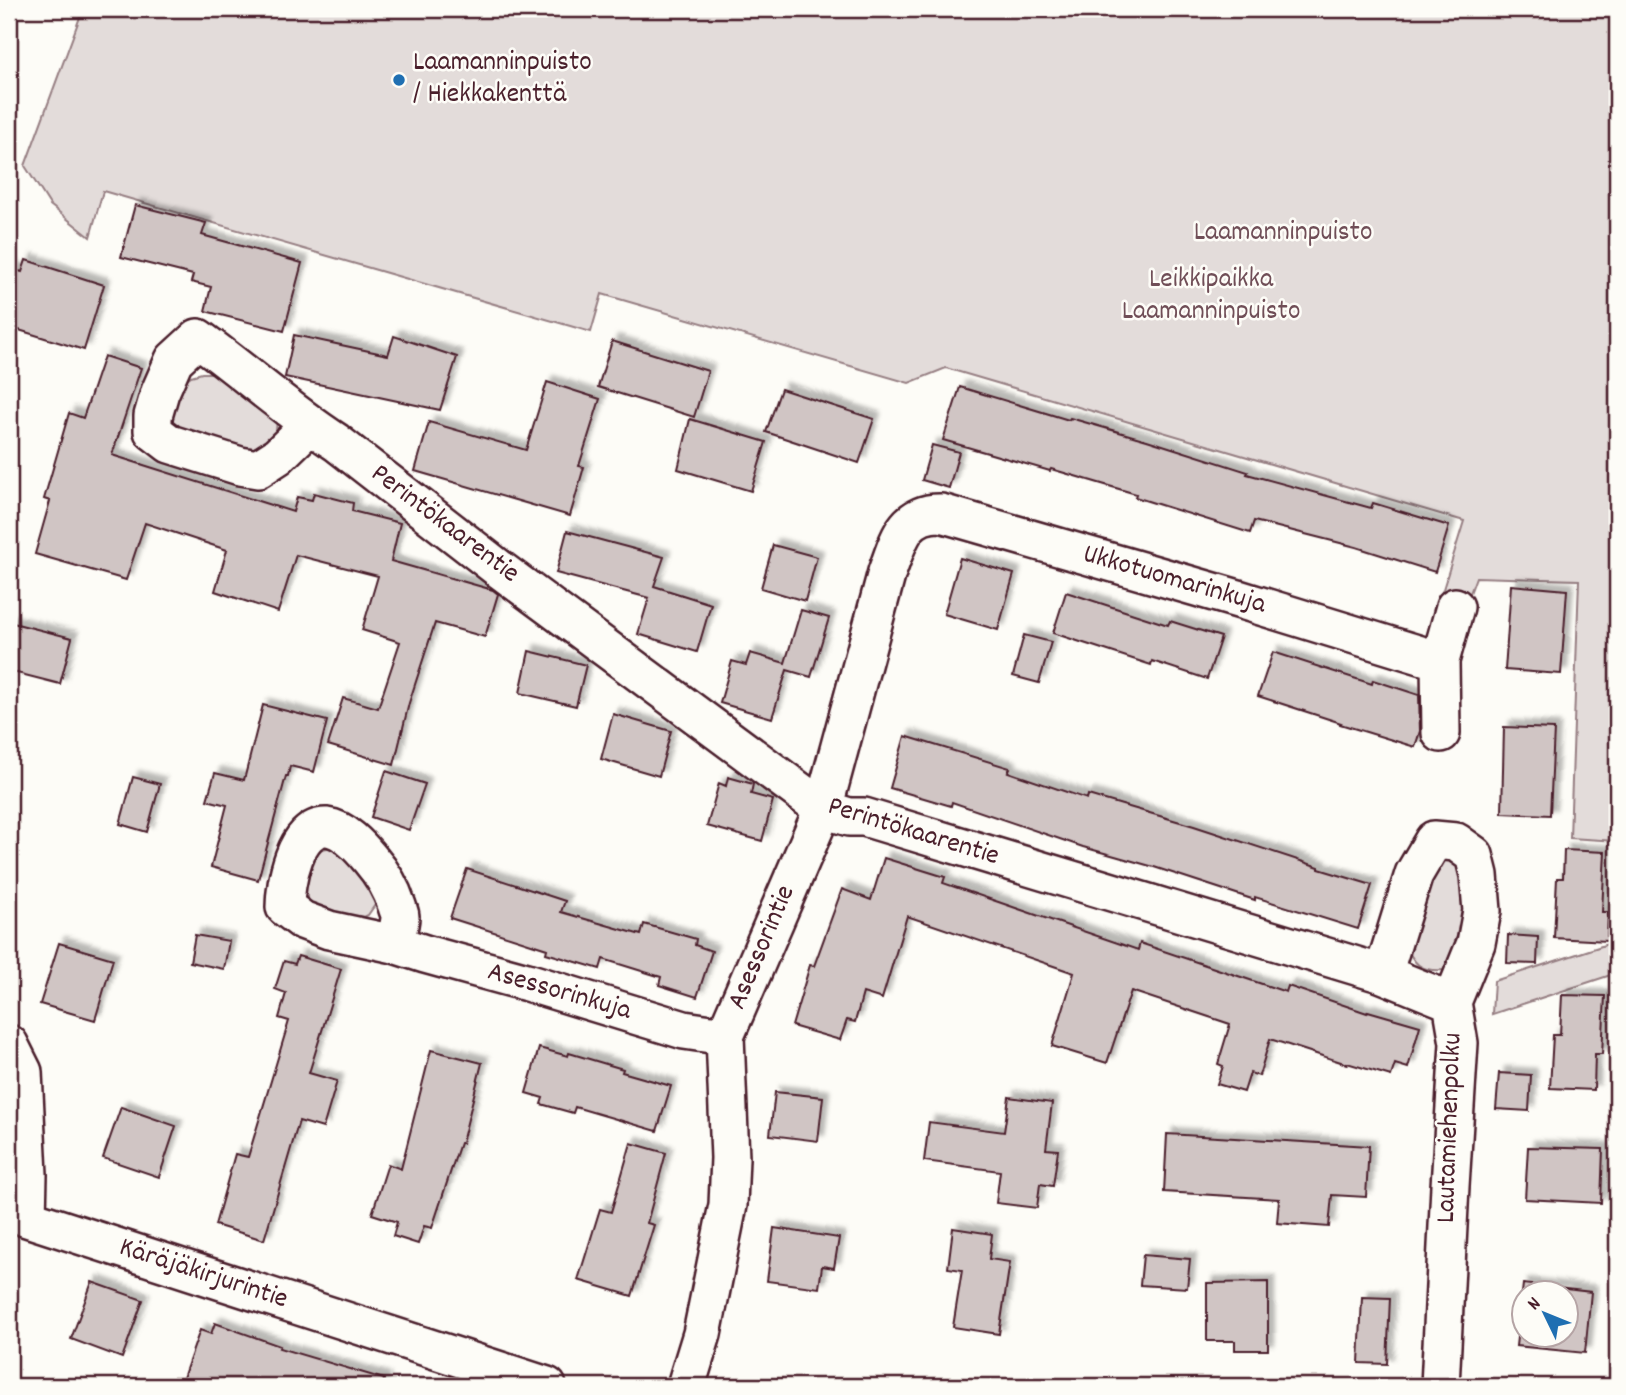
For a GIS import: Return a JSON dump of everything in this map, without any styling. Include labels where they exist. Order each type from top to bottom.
[{"type":"street","name":"Perintökaarentie","points":[[310,425],[822,809],[849,817],[864,817],[1383,974],[1452,1002]]},
{"type":"street","name":"Ukkotuomarinkuja","points":[[909,523],[928,512],[941,513],[1440,661]]},
{"type":"street","name":"Asessorintie","points":[[686,1386],[702,1334],[728,1205],[730,1158],[725,1036],[822,809],[887,572],[898,541],[909,523]]},
{"type":"street","points":[[1441,733],[1440,661],[1455,607]]},
{"type":"street","name":"Lautamiehenpolku","points":[[1383,974],[1414,874],[1424,855],[1434,840],[1456,842],[1474,855],[1479,875],[1482,911],[1476,943],[1452,1002],[1459,1043],[1440,1386]]},
{"type":"street","name":"Asessorinkuja","points":[[394,944],[684,1030],[725,1036]]},
{"type":"street","name":"Käräjäkirjurintie","points":[[9,1044],[23,1072],[28,1175],[18,1215],[547,1386]]},
{"type":"green space","name":"Laamanninpuisto","points":[[83,9],[1613,9],[1617,28],[1617,841],[1570,838],[1579,580],[1476,577],[1465,607],[1440,599],[1464,521],[946,368],[909,383],[602,294],[591,332],[103,191],[90,237],[50,205],[25,166]]},
{"type":"green space","points":[[202,373],[226,377],[275,416],[276,431],[263,453],[185,437],[173,425],[170,415],[183,382]]},
{"type":"green space","points":[[336,848],[372,881],[377,902],[368,915],[354,922],[312,906],[301,884],[318,850]]},
{"type":"green space","points":[[1454,853],[1469,906],[1451,965],[1444,970],[1426,969],[1414,961],[1408,950],[1432,856]]},
{"type":"green space","points":[[1617,941],[1617,973],[1492,1014],[1494,981]]},
{"type":"building","points":[[135,205],[206,223],[202,235],[302,263],[284,331],[205,311],[211,287],[191,282],[193,275],[121,257]]},
{"type":"building","points":[[26,260],[104,285],[84,350],[9,327],[9,268],[22,272]]},
{"type":"building","points":[[294,335],[388,355],[394,336],[457,357],[440,410],[285,377]]},
{"type":"building","points":[[612,341],[708,371],[694,417],[598,387]]},
{"type":"building","points":[[104,356],[141,368],[112,455],[293,512],[297,497],[312,500],[314,493],[353,503],[352,511],[400,523],[391,561],[493,590],[498,594],[485,637],[435,623],[409,703],[394,765],[328,745],[343,698],[378,708],[400,642],[362,630],[378,576],[296,555],[278,612],[215,591],[227,550],[145,523],[126,580],[35,554],[50,501],[44,499],[69,413],[83,418]]},
{"type":"building","points":[[547,382],[600,399],[579,466],[584,467],[570,516],[415,471],[429,422],[526,450]]},
{"type":"building","points":[[960,387],[1147,440],[1248,472],[1247,474],[1371,508],[1373,503],[1449,526],[1435,572],[1356,547],[1254,521],[1250,533],[1135,497],[1136,494],[943,440]]},
{"type":"building","points":[[781,389],[874,419],[859,463],[766,432]]},
{"type":"building","points":[[690,419],[766,442],[751,491],[678,469]]},
{"type":"building","points":[[932,445],[959,452],[949,488],[922,480]]},
{"type":"building","points":[[567,531],[664,557],[654,586],[711,604],[697,652],[638,634],[649,598],[556,573]]},
{"type":"building","points":[[773,545],[817,557],[805,601],[761,588]]},
{"type":"building","points":[[960,558],[1014,574],[998,630],[944,614]]},
{"type":"building","points":[[1511,585],[1567,590],[1561,674],[1505,670]]},
{"type":"building","points":[[1066,592],[1168,625],[1170,621],[1221,637],[1207,679],[1152,661],[1151,665],[1053,633]]},
{"type":"building","points":[[801,610],[829,618],[811,677],[787,670],[772,718],[720,703],[732,661],[746,665],[750,653],[785,663]]},
{"type":"building","points":[[9,622],[72,638],[60,684],[9,671]]},
{"type":"building","points":[[1024,635],[1051,642],[1039,683],[1013,676]]},
{"type":"building","points":[[529,651],[586,665],[576,706],[520,693]]},
{"type":"building","points":[[1273,652],[1372,684],[1373,680],[1419,695],[1420,731],[1415,747],[1258,696]]},
{"type":"building","points":[[263,705],[327,721],[314,772],[290,766],[258,880],[211,867],[227,805],[207,800],[215,773],[244,780]]},
{"type":"building","points":[[613,714],[671,731],[659,776],[601,759]]},
{"type":"building","points":[[1504,727],[1554,729],[1550,815],[1502,813]]},
{"type":"building","points":[[905,736],[1010,768],[1008,772],[1087,799],[1088,795],[1194,826],[1372,885],[1358,929],[1083,847],[952,802],[951,806],[890,788]]},
{"type":"building","points":[[386,771],[425,784],[409,830],[371,817]]},
{"type":"building","points":[[133,777],[160,784],[147,832],[120,824]]},
{"type":"building","points":[[728,777],[753,784],[751,794],[773,800],[762,841],[707,826],[719,783],[726,786]]},
{"type":"building","points":[[1564,850],[1605,852],[1602,912],[1608,912],[1607,941],[1554,938],[1557,878],[1563,878]]},
{"type":"building","points":[[884,858],[945,877],[943,883],[1138,950],[1140,943],[1286,992],[1288,986],[1367,1013],[1368,1011],[1420,1026],[1408,1068],[1395,1064],[1391,1076],[1270,1039],[1259,1076],[1250,1073],[1244,1092],[1217,1084],[1223,1066],[1218,1064],[1230,1024],[1131,991],[1107,1063],[1052,1046],[1074,973],[907,916],[882,999],[863,993],[855,1022],[847,1020],[840,1040],[792,1026],[810,965],[814,966],[842,889],[871,900]]},
{"type":"building","points":[[467,869],[565,901],[561,912],[641,935],[644,924],[696,939],[695,945],[712,951],[697,997],[659,985],[661,977],[603,959],[600,969],[546,953],[547,949],[450,918]]},
{"type":"building","points":[[195,935],[229,941],[224,969],[190,962]]},
{"type":"building","points":[[1508,935],[1538,937],[1537,964],[1507,963]]},
{"type":"building","points":[[59,943],[113,959],[95,1020],[40,1004]]},
{"type":"building","points":[[298,956],[341,969],[309,1073],[337,1081],[323,1128],[299,1121],[264,1240],[215,1225],[235,1154],[248,1157],[289,1021],[279,1018],[286,993],[275,989],[284,961],[295,964]]},
{"type":"building","points":[[1562,995],[1605,996],[1602,1054],[1595,1054],[1594,1090],[1550,1088],[1553,1035],[1560,1035]]},
{"type":"building","points":[[539,1048],[568,1056],[569,1053],[671,1086],[657,1131],[575,1107],[573,1113],[541,1104],[543,1098],[526,1093]]},
{"type":"building","points":[[431,1050],[482,1063],[462,1143],[432,1228],[424,1226],[418,1244],[393,1236],[397,1222],[372,1214],[388,1164],[401,1169]]},
{"type":"building","points":[[1499,1073],[1531,1075],[1529,1111],[1496,1109]]},
{"type":"building","points":[[775,1092],[823,1097],[818,1141],[770,1135]]},
{"type":"building","points":[[1009,1097],[1052,1103],[1046,1149],[1058,1150],[1053,1186],[1040,1184],[1037,1208],[996,1203],[1000,1171],[924,1161],[929,1122],[1004,1132]]},
{"type":"building","points":[[121,1107],[176,1126],[159,1177],[103,1158]]},
{"type":"building","points":[[1167,1134],[1369,1146],[1366,1197],[1332,1195],[1329,1227],[1277,1223],[1279,1199],[1164,1192]]},
{"type":"building","points":[[631,1143],[666,1153],[647,1223],[654,1225],[632,1296],[578,1280],[600,1209],[611,1212]]},
{"type":"building","points":[[1528,1147],[1603,1149],[1601,1203],[1525,1199]]},
{"type":"building","points":[[774,1228],[839,1238],[834,1268],[822,1266],[819,1288],[767,1281]]},
{"type":"building","points":[[953,1228],[992,1234],[989,1259],[1010,1262],[999,1334],[953,1327],[962,1270],[948,1268]]},
{"type":"building","points":[[1143,1255],[1190,1259],[1187,1288],[1140,1285]]},
{"type":"building","points":[[92,1282],[143,1300],[122,1358],[71,1339]]},
{"type":"building","points":[[1268,1282],[1268,1350],[1235,1350],[1235,1341],[1207,1341],[1207,1283]]},
{"type":"building","points":[[1580,1291],[1591,1292],[1585,1353],[1555,1350],[1580,1350]]},
{"type":"building","points":[[1362,1297],[1390,1298],[1387,1364],[1359,1363]]},
{"type":"building","points":[[215,1323],[280,1346],[279,1348],[384,1379],[383,1386],[205,1386],[183,1378],[200,1330],[211,1334]]},
{"type":"place","name":"Laamanninpuisto / Hiekkakenttä","points":[[399,80]]},
{"type":"park label","name":"Leikkipaikka Laamanninpuisto","points":[[1211,297]]}]
